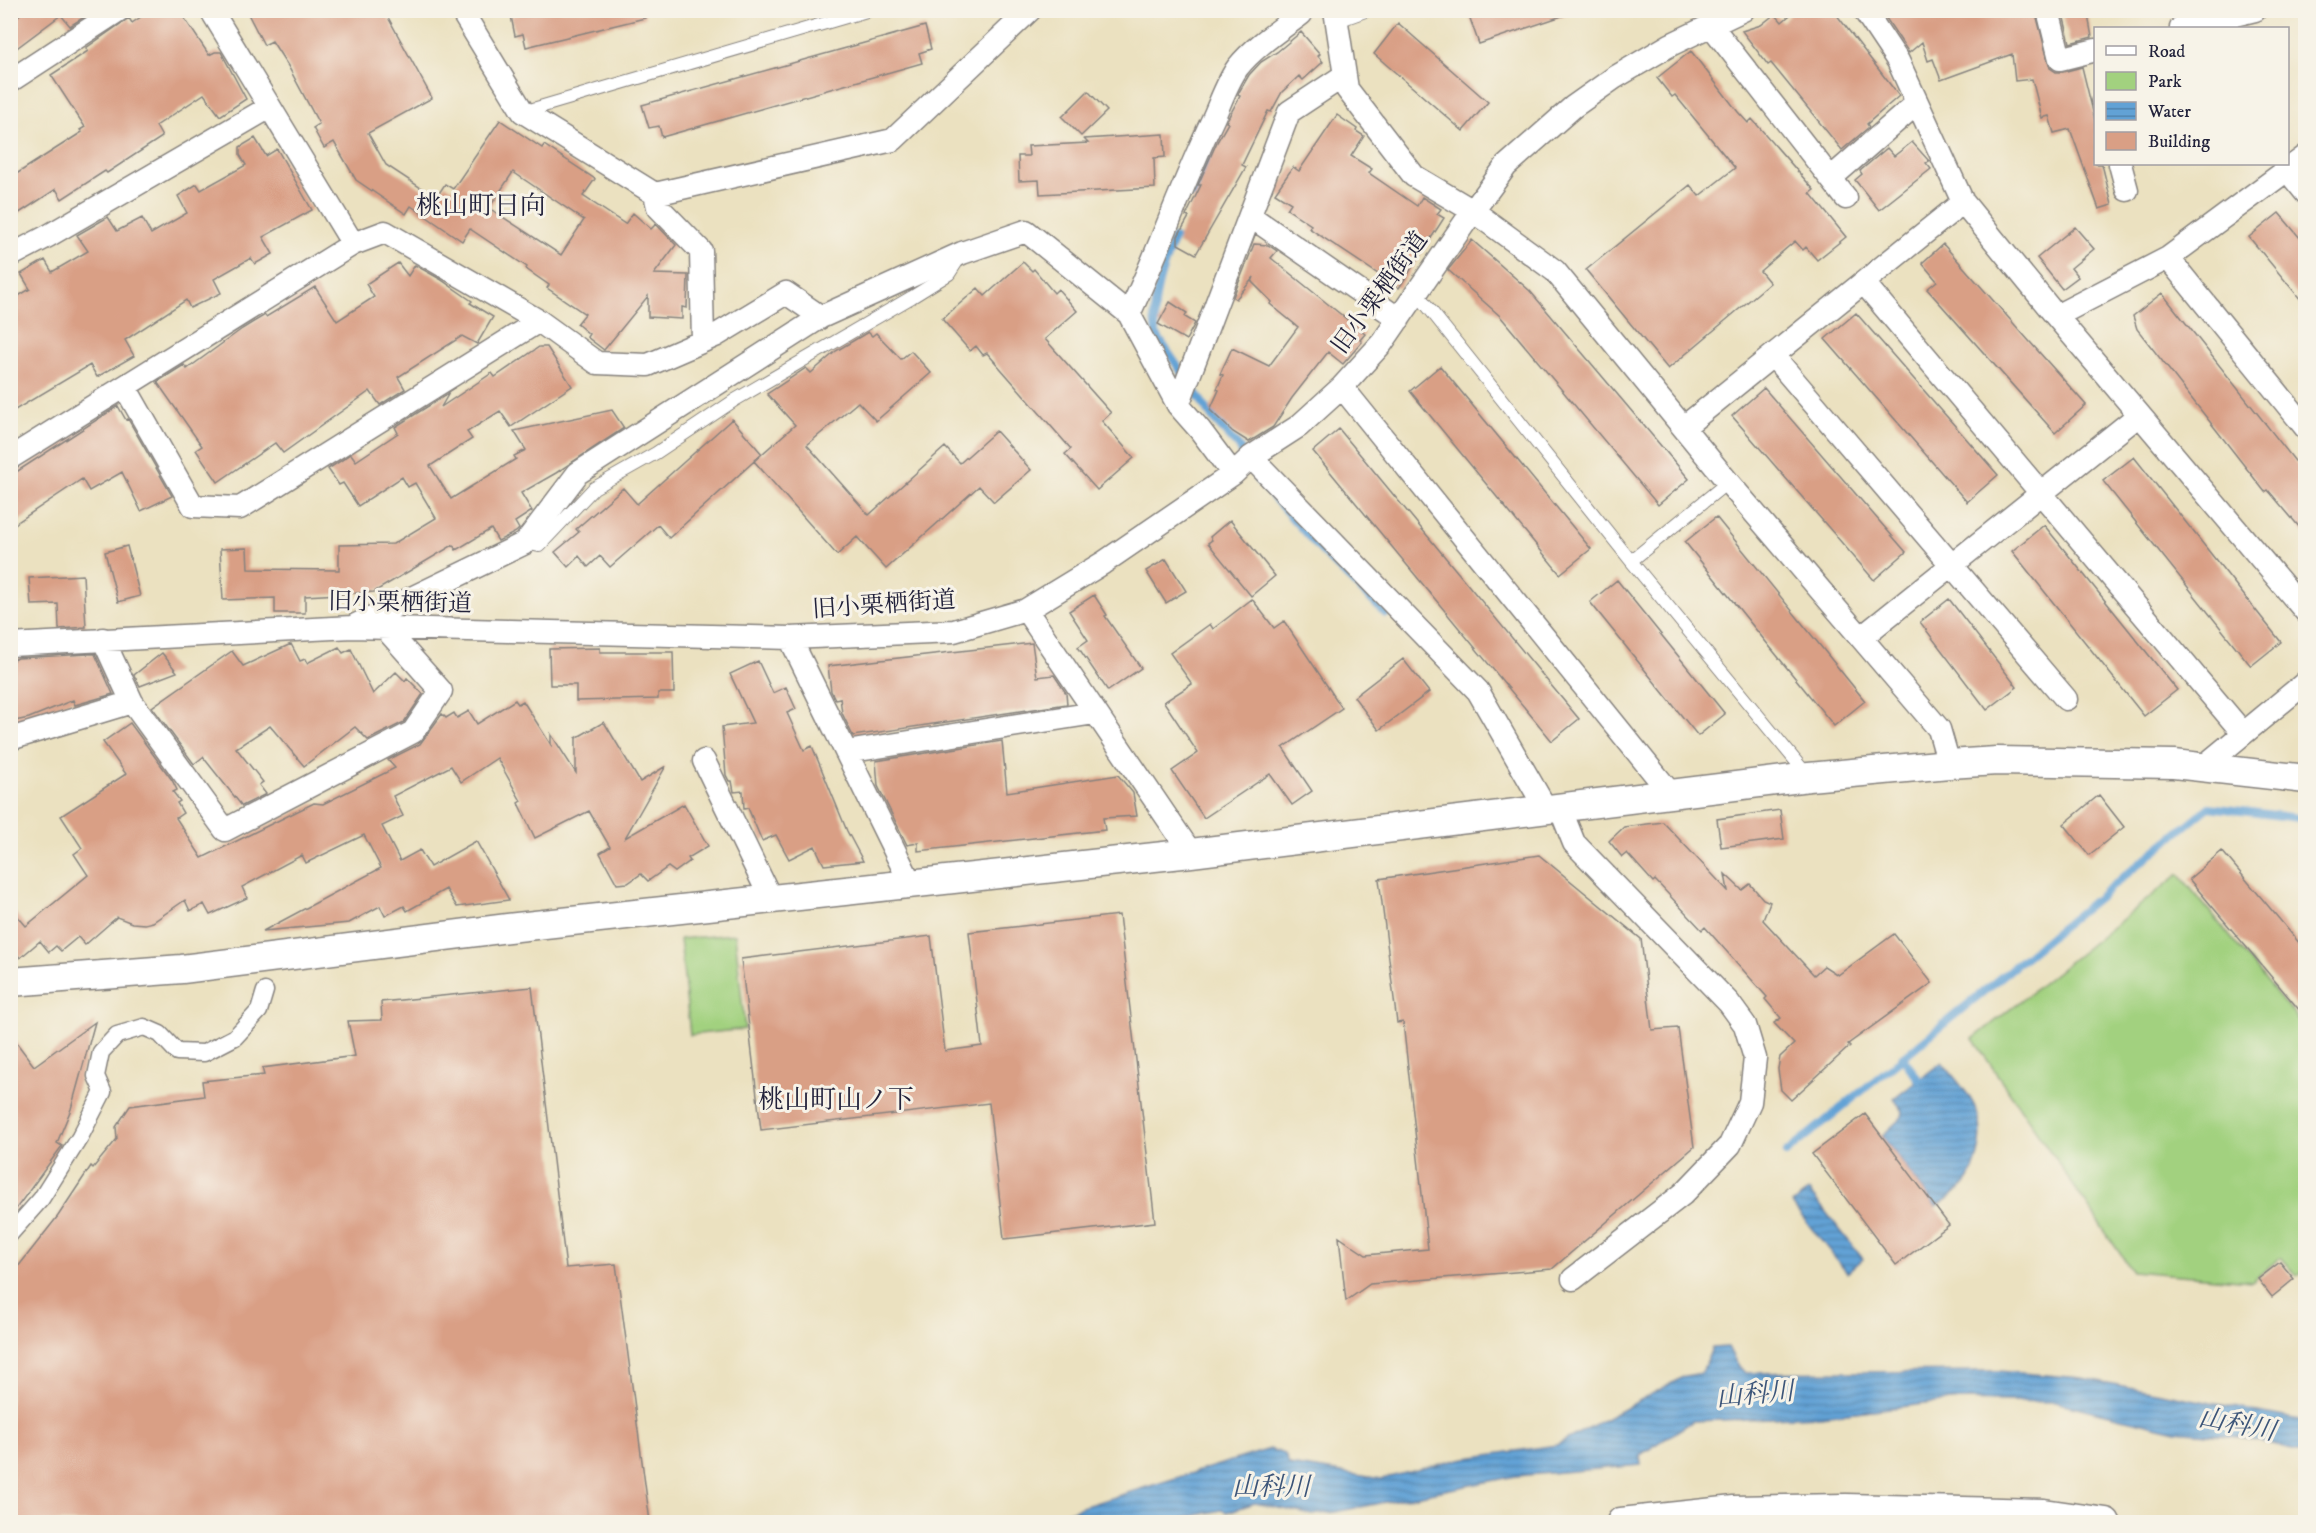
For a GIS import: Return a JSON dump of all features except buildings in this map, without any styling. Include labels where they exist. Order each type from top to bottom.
[{"type":"street","points":[[10,81],[119,10]]},
{"type":"street","points":[[211,10],[353,244]]},
{"type":"street","points":[[461,10],[524,112],[656,194],[893,140],[1030,10]]},
{"type":"street","name":"旧小栗栖街道","points":[[10,645],[352,627],[790,638],[954,631],[1026,610],[1103,563],[1299,426],[1342,387],[1382,343],[1506,166],[1573,107],[1614,78],[1670,45],[1743,10]]},
{"type":"street","points":[[1864,10],[1898,61],[1963,202],[2056,316],[2306,612]]},
{"type":"street","points":[[2048,10],[2060,58],[2094,56]]},
{"type":"street","points":[[2185,27],[2255,10]]},
{"type":"street","points":[[1129,314],[1147,276],[1163,231],[1236,70],[1247,57],[1301,14]]},
{"type":"street","points":[[1335,16],[1347,89],[1414,176],[1473,210],[1556,272],[1728,482],[1939,729],[1949,764]]},
{"type":"street","points":[[1710,24],[1846,198]]},
{"type":"street","points":[[1179,402],[1289,112],[1345,75]]},
{"type":"street","points":[[1831,178],[1917,104]]},
{"type":"street","points":[[10,256],[270,107]]},
{"type":"street","points":[[2056,316],[2168,258],[2306,156]]},
{"type":"street","points":[[2120,165],[2127,190]]},
{"type":"street","points":[[2288,171],[2306,193]]},
{"type":"street","points":[[656,194],[658,207],[701,251],[703,341]]},
{"type":"street","points":[[1684,428],[1963,202]]},
{"type":"street","points":[[1250,216],[1399,319]]},
{"type":"street","points":[[352,627],[525,543],[578,473],[821,316],[962,253],[1026,231],[1129,314],[1179,402],[1200,430],[1242,465],[1478,691],[1574,843],[1729,1003],[1745,1025],[1755,1058],[1750,1102],[1730,1144],[1683,1194],[1573,1279]]},
{"type":"street","points":[[10,458],[353,244],[385,232],[539,321],[597,363],[648,365],[703,341],[786,293],[821,316]]},
{"type":"street","points":[[2168,258],[2306,428]]},
{"type":"street","points":[[1864,283],[2243,734]]},
{"type":"street","points":[[125,387],[193,506],[240,508],[539,321]]},
{"type":"street","points":[[1774,357],[2066,699]]},
{"type":"street","points":[[1342,387],[1671,794]]},
{"type":"street","points":[[1862,637],[2139,414]]},
{"type":"street","points":[[1026,610],[1191,853]]},
{"type":"street","points":[[103,639],[132,702],[225,830],[413,732],[441,691],[385,628]]},
{"type":"street","points":[[790,638],[911,884]]},
{"type":"street","points":[[2203,767],[2306,681]]},
{"type":"street","points":[[10,739],[132,702]]},
{"type":"street","points":[[846,752],[1095,713]]},
{"type":"street","points":[[704,761],[771,899]]},
{"type":"street","points":[[10,982],[182,969],[508,928],[1191,853],[1809,777],[1949,764],[1997,761],[2174,765],[2306,779]]},
{"type":"street","points":[[10,1234],[41,1199],[80,1137],[103,1092],[96,1076],[101,1052],[117,1035],[144,1027],[160,1034],[177,1052],[204,1053],[234,1037],[241,1030],[259,1011],[265,991]]},
{"type":"street","points":[[1621,1522],[1734,1510],[1846,1508],[1981,1517],[2044,1513],[2106,1522]]},
{"type":"lane","points":[[524,112],[870,10]]},
{"type":"lane","points":[[1335,16],[1368,10]]},
{"type":"lane","points":[[525,543],[539,546],[594,488],[656,453],[735,400],[940,280],[949,274],[962,253]]},
{"type":"lane","points":[[1416,292],[1631,561],[1809,777]]},
{"type":"lane","points":[[1631,561],[1728,482]]},
{"type":"green space","points":[[2179,874],[2305,1028],[2306,1270],[2297,1276],[2281,1257],[2252,1281],[2132,1271],[1973,1039]]},
{"type":"green space","points":[[735,934],[745,1029],[690,1035],[680,939]]},
{"type":"water","points":[[1942,1062],[1968,1095],[1981,1129],[1971,1175],[1959,1190],[1936,1207],[1882,1136],[1902,1117],[1903,1111],[1894,1099]]},
{"type":"water","points":[[1809,1191],[1863,1259],[1847,1273],[1792,1204]]},
{"type":"water","name":"山科川","points":[[1728,1347],[1745,1373],[1998,1371],[2082,1378],[2305,1421],[2305,1453],[2240,1437],[2176,1431],[2055,1402],[1960,1400],[1820,1416],[1693,1421],[1640,1455],[1641,1465],[1516,1476],[1335,1512],[1312,1515],[1255,1503],[1227,1512],[1221,1510],[1165,1522],[1039,1522],[1270,1449],[1285,1454],[1289,1465],[1382,1479],[1460,1459],[1557,1445],[1685,1376],[1702,1373],[1712,1348]]},
{"type":"waterway","points":[[1192,194],[1217,136]]},
{"type":"waterway","points":[[1174,238],[1161,273],[1156,297],[1156,334],[1214,420],[1239,447],[1245,458]]},
{"type":"waterway","points":[[1257,479],[1327,557],[1386,614]]},
{"type":"waterway","points":[[1786,1153],[2209,807],[2306,819]]},
{"type":"waterway","points":[[1902,1057],[1919,1080]]},
{"type":"district","name":"桃山町日向","points":[[481,206]]},
{"type":"district","name":"桃山町山ノ下","points":[[836,1100]]}]
